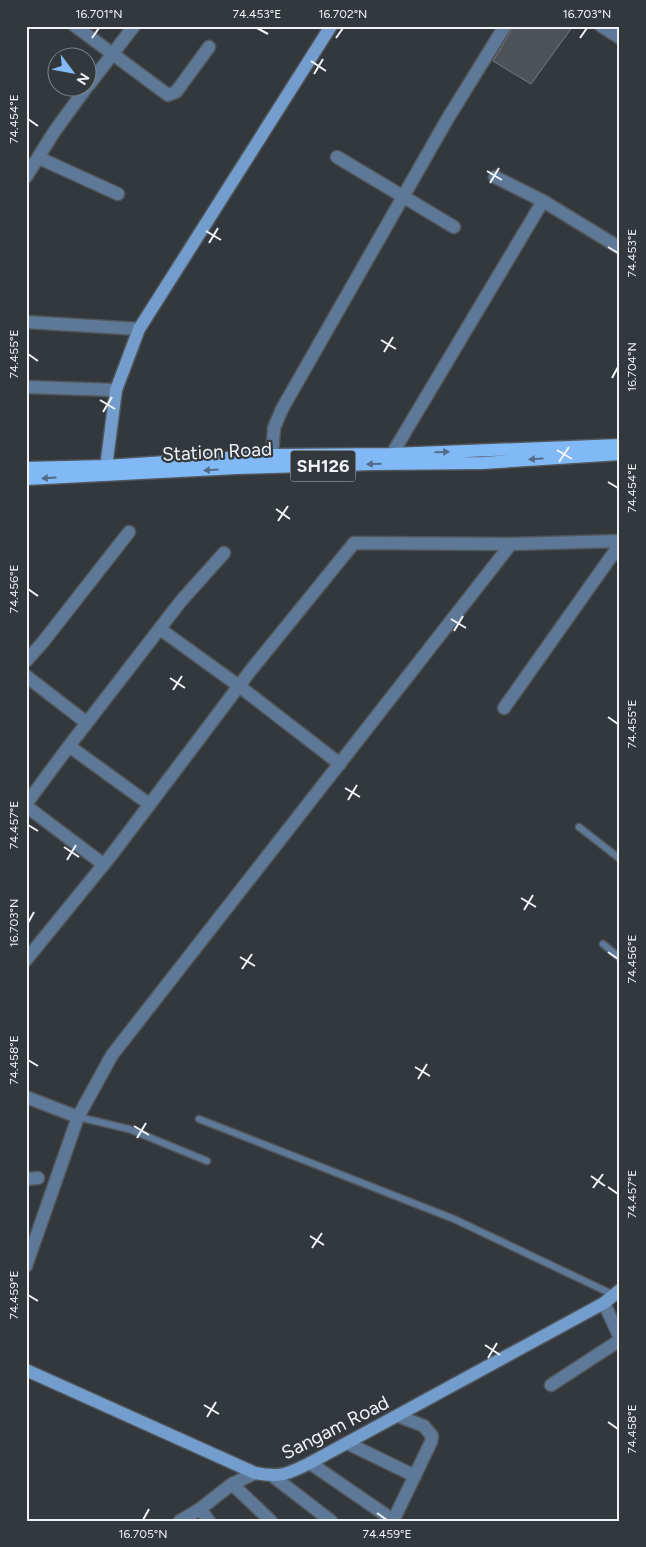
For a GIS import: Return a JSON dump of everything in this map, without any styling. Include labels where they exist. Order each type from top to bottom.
[{"type":"main road","name":"Station Road","points":[[26,479],[272,455],[392,454],[620,445]]},
{"type":"main road","name":"Station Road","points":[[26,468],[105,470],[483,463],[620,454]]},
{"type":"street","points":[[75,26],[168,95],[176,92],[209,47]]},
{"type":"street","points":[[98,71],[134,26]]},
{"type":"street","points":[[105,470],[116,390],[139,329],[331,26]]},
{"type":"street","points":[[272,455],[274,428],[282,409],[448,118],[506,26]]},
{"type":"street","points":[[601,26],[620,38]]},
{"type":"street","points":[[26,177],[54,132],[78,98]]},
{"type":"street","points":[[337,156],[454,227]]},
{"type":"street","points":[[39,158],[118,194]]},
{"type":"street","points":[[495,177],[543,201],[620,248]]},
{"type":"street","points":[[392,454],[543,201]]},
{"type":"street","points":[[26,322],[139,329]]},
{"type":"street","points":[[26,387],[116,390]]},
{"type":"street","points":[[26,661],[129,532]]},
{"type":"street","points":[[26,960],[103,864],[239,686],[354,543],[620,543]]},
{"type":"street","points":[[504,708],[620,543]]},
{"type":"street","points":[[26,1266],[78,1116],[112,1055],[511,544]]},
{"type":"street","points":[[103,864],[26,805],[69,746],[182,601],[224,553]]},
{"type":"street","points":[[160,629],[239,686],[340,764]]},
{"type":"street","points":[[26,676],[87,723]]},
{"type":"street","points":[[69,746],[149,804]]},
{"type":"street","points":[[26,1098],[78,1116]]},
{"type":"street","points":[[551,1385],[620,1339],[613,1296]]},
{"type":"street","name":"Sangam Road","points":[[26,1370],[256,1473],[274,1477],[310,1464],[613,1296]]},
{"type":"street","points":[[310,1464],[393,1520],[432,1436],[424,1426],[398,1416]]},
{"type":"street","points":[[347,1444],[415,1476]]},
{"type":"street","points":[[180,1521],[200,1509],[232,1484],[256,1473]]},
{"type":"street","points":[[274,1477],[331,1521]]},
{"type":"street","points":[[232,1484],[271,1521]]},
{"type":"street","points":[[200,1509],[209,1521]]},
{"type":"lane","points":[[579,827],[620,859]]},
{"type":"lane","points":[[604,944],[620,958]]},
{"type":"lane","points":[[78,1116],[130,1129],[207,1161]]},
{"type":"lane","points":[[200,1119],[454,1218],[613,1296]]},
{"type":"building","points":[[514,26],[573,26],[531,84],[493,61]]}]
